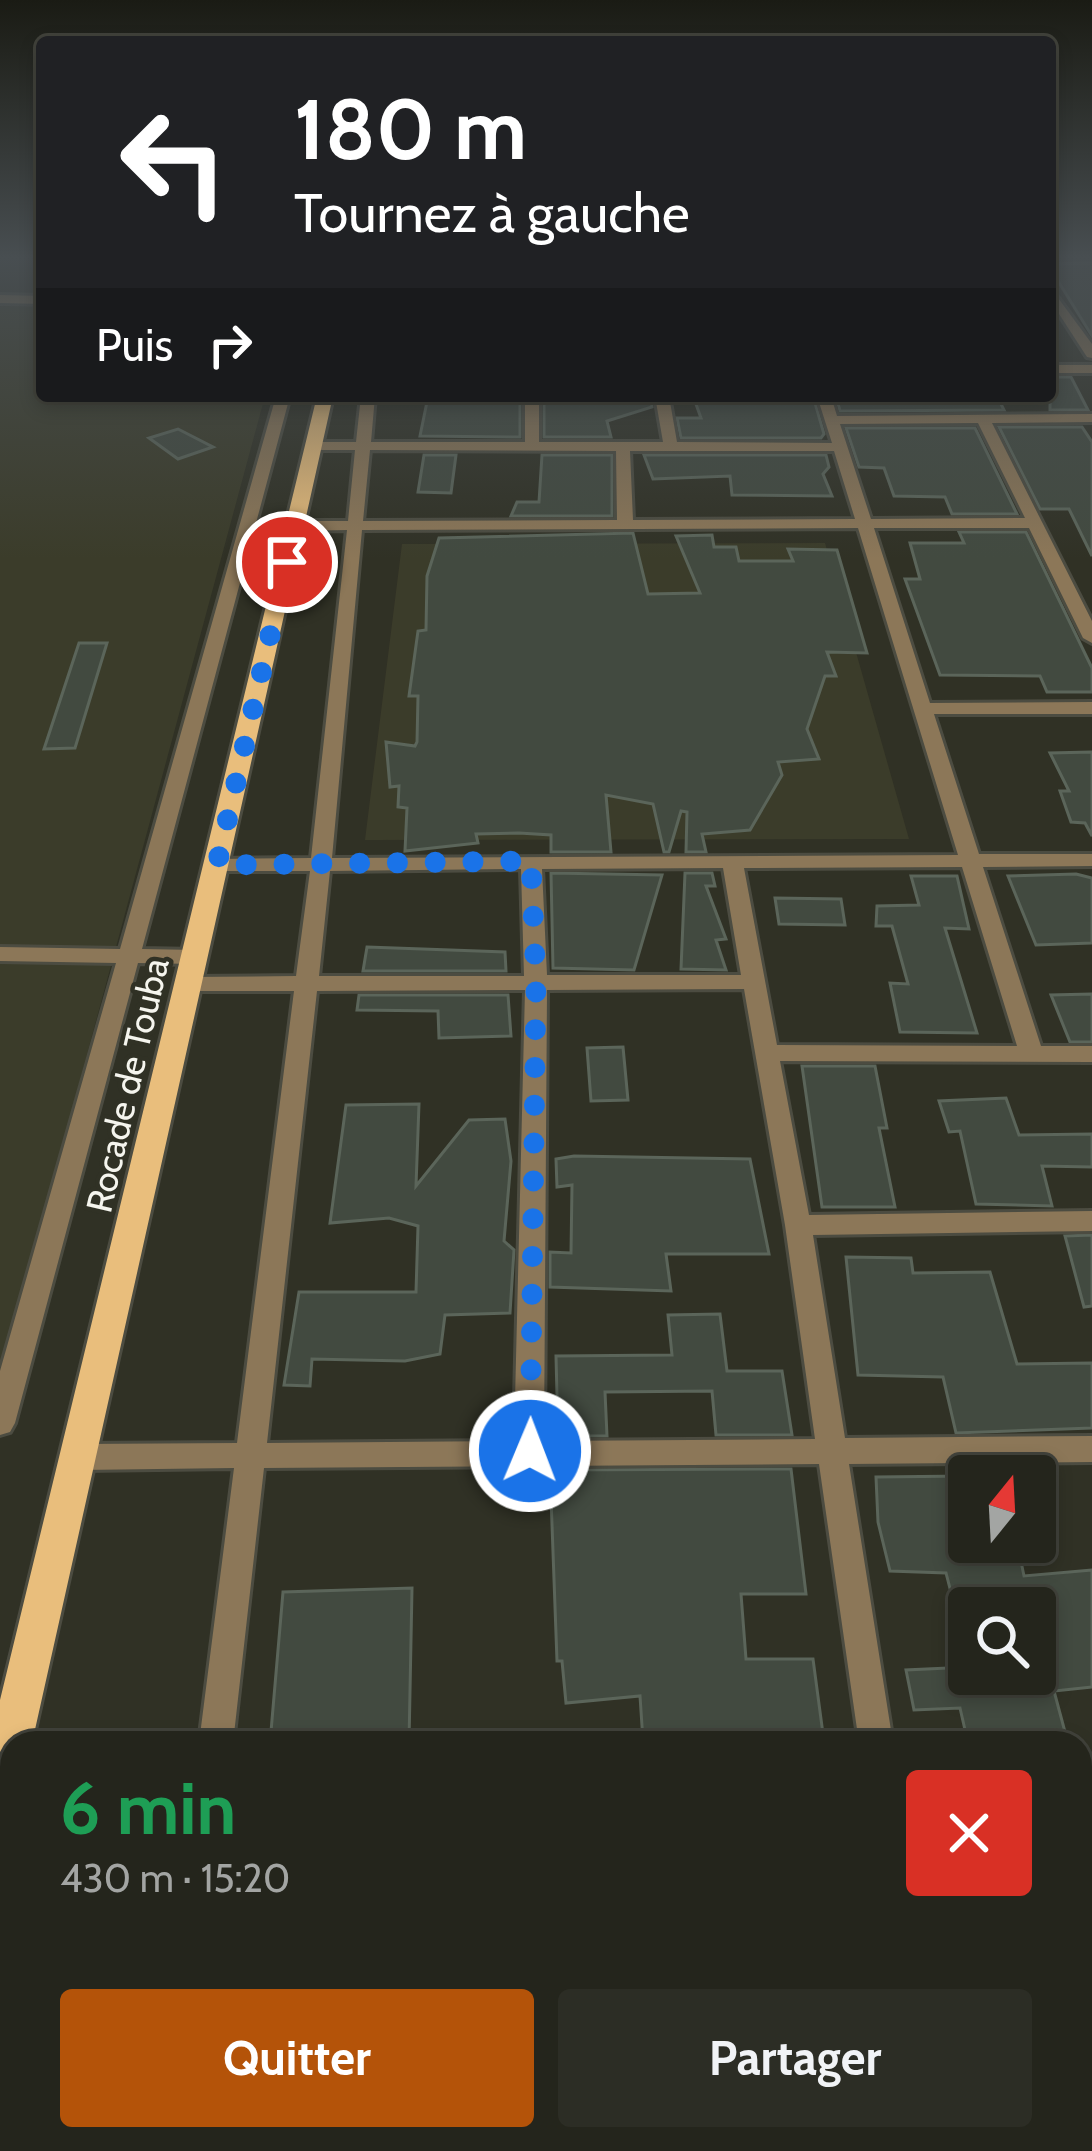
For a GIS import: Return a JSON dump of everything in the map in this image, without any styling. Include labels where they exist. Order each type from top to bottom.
[{"type":"main road","name":"Rocade de Touba","points":[[16,1731],[324,402]]},
{"type":"street","points":[[1056,369],[1092,369]]},
{"type":"street","points":[[0,1423],[281,402]]},
{"type":"street","points":[[217,1731],[321,862],[367,402]]},
{"type":"street","points":[[532,402],[532,447]]},
{"type":"street","points":[[663,402],[671,446]]},
{"type":"street","points":[[826,402],[1032,1054]]},
{"type":"street","points":[[983,418],[1083,602],[1092,638]]},
{"type":"street","points":[[832,420],[1092,418]]},
{"type":"street","points":[[314,446],[839,447]]},
{"type":"street","points":[[622,447],[625,525]]},
{"type":"street","points":[[296,526],[1037,523]]},
{"type":"street","points":[[924,709],[1092,708]]},
{"type":"street","points":[[217,865],[1092,860]]},
{"type":"street","points":[[530,1451],[536,983],[531,861]]},
{"type":"street","points":[[732,861],[798,1225],[874,1731]]},
{"type":"street","points":[[0,954],[128,956],[304,986],[755,982]]},
{"type":"street","points":[[769,1053],[1092,1054]]},
{"type":"street","points":[[798,1225],[1092,1221]]},
{"type":"street","points":[[81,1456],[1092,1449]]},
{"type":"shaded area","points":[[0,358],[36,358],[36,402],[263,402],[0,1376]]},
{"type":"shaded area","points":[[825,543],[909,839],[365,840],[402,544]]},
{"type":"building","points":[[1056,377],[1071,377],[1088,410],[1050,410],[1050,402],[1056,402]]},
{"type":"building","points":[[427,402],[520,402],[520,437],[420,436]]},
{"type":"building","points":[[544,402],[652,402],[652,407],[607,421],[611,437],[544,437]]},
{"type":"building","points":[[695,402],[815,402],[824,434],[821,438],[681,438],[677,418],[701,418]]},
{"type":"building","points":[[838,402],[1000,402],[1004,410],[840,411]]},
{"type":"building","points":[[999,427],[1082,427],[1092,442],[1092,556],[1069,509],[1040,509]]},
{"type":"building","points":[[846,428],[975,428],[1017,514],[952,514],[945,497],[894,496],[884,468],[859,467]]},
{"type":"building","points":[[178,429],[213,447],[178,459],[149,438]]},
{"type":"building","points":[[424,455],[456,455],[451,493],[418,492]]},
{"type":"building","points":[[542,455],[612,455],[612,516],[511,516],[517,502],[539,502]]},
{"type":"building","points":[[644,455],[826,455],[829,467],[823,474],[832,496],[732,495],[730,476],[653,479]]},
{"type":"building","points":[[959,532],[1026,532],[1092,668],[1092,692],[1047,692],[1040,676],[940,675],[905,579],[920,579],[910,543],[964,543]]},
{"type":"building","points":[[633,533],[648,594],[700,593],[676,536],[712,535],[714,547],[736,547],[739,561],[793,561],[788,549],[837,550],[867,653],[827,652],[836,676],[825,676],[807,729],[819,759],[778,762],[782,775],[750,830],[702,834],[706,852],[686,852],[687,812],[681,811],[669,852],[664,852],[653,804],[606,795],[611,852],[551,852],[551,835],[519,833],[476,834],[478,843],[405,851],[407,808],[398,807],[399,786],[390,787],[386,742],[415,746],[417,742],[418,696],[409,696],[418,631],[426,630],[427,576],[439,538]]},
{"type":"building","points":[[79,643],[107,643],[75,748],[44,749]]},
{"type":"building","points":[[1092,752],[1092,836],[1085,823],[1071,822],[1060,791],[1069,791],[1050,753]]},
{"type":"building","points":[[551,873],[662,875],[634,970],[553,968]]},
{"type":"building","points":[[685,873],[712,873],[715,886],[706,886],[726,939],[716,940],[726,970],[681,969]]},
{"type":"building","points":[[1076,874],[1092,878],[1092,943],[1036,945],[1008,876]]},
{"type":"building","points":[[911,876],[957,876],[969,929],[945,928],[977,1033],[900,1032],[890,983],[908,984],[892,926],[876,926],[877,906],[919,905]]},
{"type":"building","points":[[775,898],[841,899],[845,925],[779,924]]},
{"type":"building","points":[[367,947],[505,952],[506,971],[363,971]]},
{"type":"building","points":[[1092,994],[1092,1042],[1070,1042],[1051,995]]},
{"type":"building","points":[[359,995],[508,995],[511,1036],[439,1038],[438,1011],[357,1010]]},
{"type":"building","points":[[623,1047],[628,1100],[591,1101],[587,1048]]},
{"type":"building","points":[[802,1066],[875,1066],[887,1128],[879,1128],[895,1207],[822,1207]]},
{"type":"building","points":[[1006,1098],[1019,1135],[1092,1134],[1092,1167],[1042,1166],[1052,1206],[976,1204],[960,1131],[949,1132],[939,1101]]},
{"type":"building","points":[[419,1104],[416,1186],[469,1120],[505,1119],[511,1161],[504,1241],[514,1250],[510,1313],[445,1315],[440,1354],[405,1361],[312,1359],[310,1386],[284,1385],[299,1292],[416,1292],[418,1226],[389,1218],[330,1223],[346,1105]]},
{"type":"building","points":[[556,1159],[750,1159],[769,1254],[666,1254],[671,1291],[550,1287],[550,1252],[571,1253],[572,1185],[557,1187]]},
{"type":"building","points":[[1092,1235],[1092,1306],[1084,1307],[1065,1236]]},
{"type":"building","points":[[846,1257],[911,1258],[913,1273],[990,1272],[1017,1364],[1092,1363],[1092,1428],[956,1433],[943,1377],[858,1375]]},
{"type":"building","points":[[720,1314],[727,1371],[782,1371],[792,1435],[716,1435],[712,1391],[605,1392],[607,1436],[558,1436],[556,1356],[672,1355],[668,1315]]},
{"type":"building","points":[[791,1469],[806,1594],[741,1594],[746,1659],[813,1659],[823,1731],[642,1731],[640,1696],[566,1703],[562,1661],[557,1661],[550,1470]]},
{"type":"building","points":[[948,1476],[948,1563],[1021,1563],[1024,1576],[1092,1570],[1092,1687],[1056,1691],[1056,1587],[950,1587],[946,1573],[890,1571],[878,1522],[876,1477]]},
{"type":"building","points":[[412,1588],[409,1731],[271,1731],[283,1592]]},
{"type":"building","points":[[948,1668],[948,1695],[1055,1695],[1065,1731],[965,1731],[960,1708],[914,1710],[906,1670]]},
{"type":"route","points":[[287,562],[217,865],[531,861],[536,983],[530,1451]]}]
